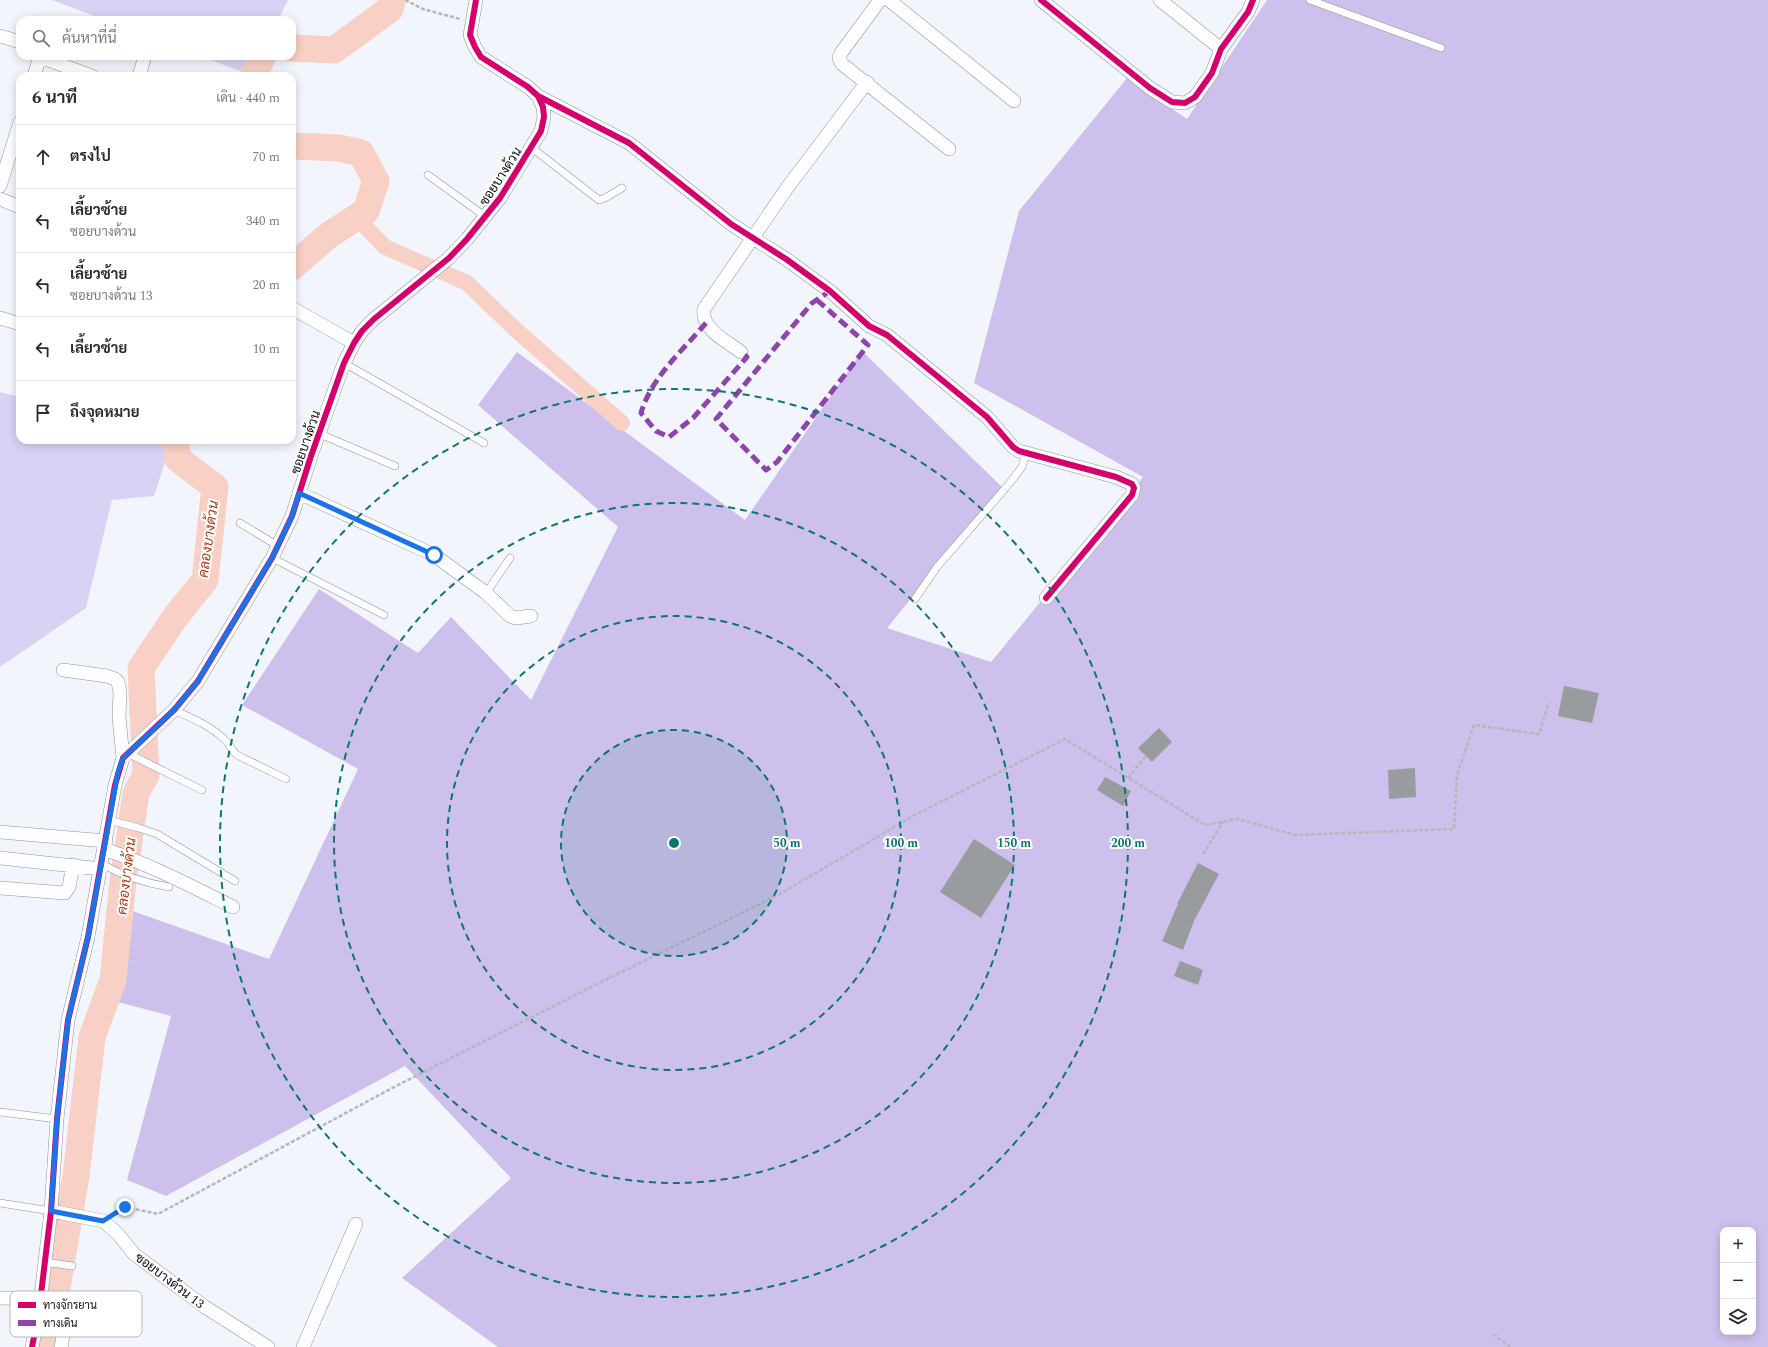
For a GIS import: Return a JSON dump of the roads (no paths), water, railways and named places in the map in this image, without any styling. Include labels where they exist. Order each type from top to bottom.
[{"type":"street","points":[[476,0],[470,35],[481,58],[528,87],[538,96],[629,144],[731,224],[786,259],[830,291],[869,326],[887,335],[991,420],[1013,447],[1026,453],[1116,477],[1132,484],[1134,488],[1132,496],[1046,598]]},
{"type":"street","points":[[880,0],[839,58],[842,64],[949,149]]},
{"type":"street","points":[[889,0],[1014,101]]},
{"type":"street","points":[[1041,0],[1150,88],[1172,102],[1185,103],[1195,97],[1212,72],[1221,50],[1248,12],[1253,0]]},
{"type":"street","points":[[1160,0],[1221,50]]},
{"type":"street","points":[[0,36],[16,41]]},
{"type":"street","points":[[35,72],[39,60]]},
{"type":"street","points":[[48,60],[81,72]]},
{"type":"street","points":[[140,72],[144,60]]},
{"type":"street","points":[[741,352],[714,332],[706,323],[703,315],[704,309],[787,188],[866,82]]},
{"type":"street","name":"ซอยบางด้วน","points":[[128,753],[169,714],[198,681],[272,558],[292,516],[311,456],[344,364],[354,343],[362,331],[374,319],[415,284],[449,258],[486,217],[532,148],[541,131],[544,117],[543,107],[538,96]]},
{"type":"street","points":[[0,186],[16,135]]},
{"type":"street","points":[[0,199],[16,205]]},
{"type":"street","points":[[296,310],[354,343]]},
{"type":"street","points":[[0,318],[16,323]]},
{"type":"street","points":[[299,493],[434,555],[486,593],[503,612],[510,616],[516,618],[531,616]]},
{"type":"street","points":[[47,1291],[55,1212],[57,1119],[68,1020],[88,937],[105,845],[115,822],[115,785],[128,753],[119,717],[120,692],[118,682],[107,676],[63,670]]},
{"type":"street","points":[[0,832],[105,845],[117,853],[170,875],[233,907]]},
{"type":"street","points":[[0,858],[102,867]]},
{"type":"street","points":[[0,888],[65,893],[69,887],[73,865]]},
{"type":"street","name":"ซอยบางด้วน 13","points":[[55,1212],[103,1221],[118,1234],[134,1254],[205,1307],[268,1347]]},
{"type":"street","points":[[303,1347],[356,1224]]},
{"type":"street","points":[[0,1298],[10,1301]]},
{"type":"street","points":[[32,1347],[36,1337]]},
{"type":"street","points":[[61,1347],[62,1337]]},
{"type":"lane","points":[[1310,0],[1441,48]]},
{"type":"lane","points":[[532,148],[599,200],[622,188]]},
{"type":"lane","points":[[428,175],[486,217]]},
{"type":"lane","points":[[344,364],[368,375],[484,443]]},
{"type":"lane","points":[[320,434],[395,466]]},
{"type":"lane","points":[[915,599],[937,567],[1022,467],[1026,453]]},
{"type":"lane","points":[[240,523],[278,546]]},
{"type":"lane","points":[[272,558],[384,615]]},
{"type":"lane","points":[[486,593],[510,558]]},
{"type":"lane","points":[[169,714],[212,729],[227,742],[230,749],[237,755],[286,779]]},
{"type":"lane","points":[[128,753],[202,790]]},
{"type":"lane","points":[[115,822],[157,834],[235,881]]},
{"type":"lane","points":[[102,867],[148,883],[169,887]]},
{"type":"lane","points":[[0,1112],[57,1119]]},
{"type":"lane","points":[[0,1203],[55,1212]]},
{"type":"lane","points":[[49,1263],[72,1266]]},
{"type":"waterway","name":"คลองบางด้วน","points":[[296,48],[334,50],[390,9],[392,0]]},
{"type":"waterway","name":"คลองบางด้วน","points":[[255,72],[261,60]]},
{"type":"waterway","name":"คลองบางด้วน","points":[[296,146],[339,148],[361,153],[376,181],[366,211],[329,235],[296,264]]},
{"type":"waterway","points":[[356,217],[385,247],[467,283],[515,329],[622,423]]},
{"type":"waterway","name":"คลองบางด้วน","points":[[56,1291],[76,1176],[92,1037],[113,980],[123,881],[136,793],[146,775],[141,668],[176,616],[205,580],[215,487],[178,459],[176,444]]},
{"type":"waterway","name":"คลองบางด้วน","points":[[47,1347],[49,1337]]}]
